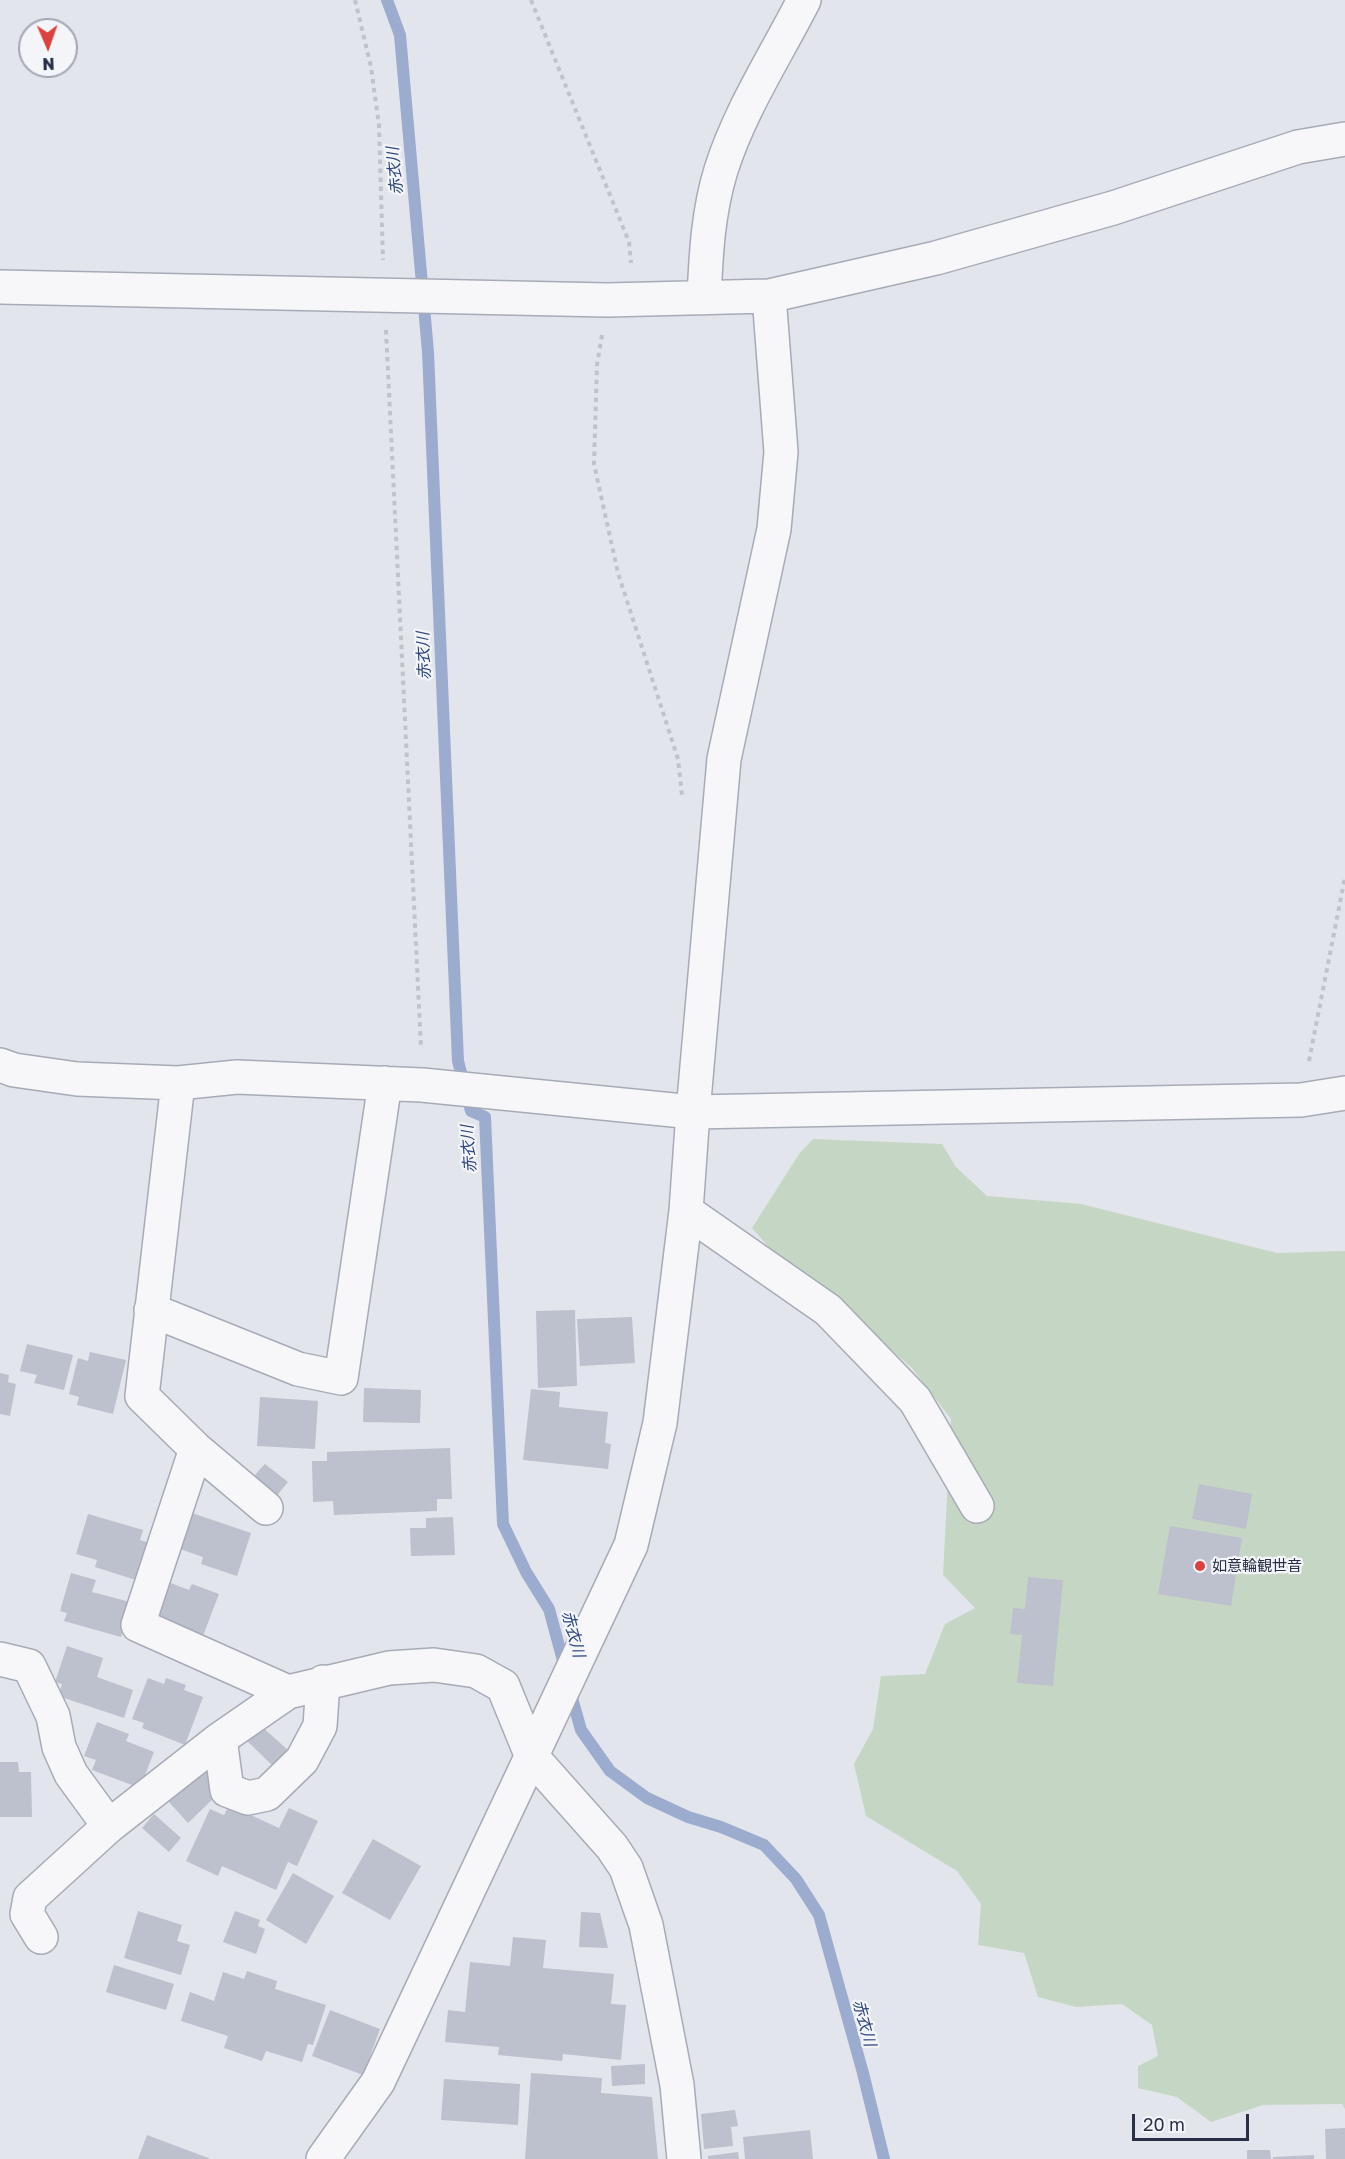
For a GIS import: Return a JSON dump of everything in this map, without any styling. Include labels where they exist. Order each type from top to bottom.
[{"type":"street","points":[[704,298],[706,248],[722,169],[747,108],[804,0]]},
{"type":"street","points":[[0,287],[621,300],[769,296],[947,255],[1113,208],[1298,147],[1345,139]]},
{"type":"street","points":[[323,2159],[378,2082],[631,1545],[660,1423],[687,1211],[693,1112],[724,759],[774,529],[781,452],[769,296]]},
{"type":"street","points":[[0,1065],[14,1070],[77,1079],[178,1083],[237,1077],[385,1083],[693,1112],[1301,1100],[1345,1093]]},
{"type":"street","points":[[178,1083],[142,1396],[196,1449],[267,1508]]},
{"type":"street","points":[[152,1311],[298,1369],[341,1377],[385,1083]]},
{"type":"street","points":[[687,1211],[828,1310],[915,1400],[977,1506]]},
{"type":"street","points":[[196,1449],[138,1624],[288,1692]]},
{"type":"street","points":[[0,1659],[29,1666],[53,1716],[59,1747],[71,1774],[109,1826]]},
{"type":"street","points":[[41,1937],[27,1914],[30,1898],[109,1826],[220,1739],[288,1692],[389,1668],[434,1665],[476,1671],[503,1686],[532,1757],[612,1847],[626,1868],[646,1925],[677,2085],[684,2159]]},
{"type":"street","points":[[220,1739],[226,1790],[248,1798],[267,1794],[302,1760],[320,1726],[323,1682]]},
{"type":"path","points":[[355,0],[371,67],[379,125],[384,295],[419,959],[422,1085]]},
{"type":"path","points":[[531,0],[629,242],[621,300],[597,365],[594,465],[618,573],[678,759],[682,798]]},
{"type":"path","points":[[1301,1100],[1345,877]]},
{"type":"green space","points":[[813,1139],[942,1144],[956,1167],[987,1196],[1081,1204],[1277,1253],[1345,1251],[1345,2109],[1342,2104],[1263,2105],[1211,2122],[1177,2097],[1138,2088],[1138,2066],[1158,2056],[1152,2025],[1122,2004],[1076,2007],[1038,1997],[1024,1953],[978,1945],[981,1904],[957,1871],[866,1816],[854,1764],[873,1729],[881,1676],[925,1674],[945,1624],[975,1608],[943,1575],[951,1419],[911,1367],[824,1292],[780,1260],[752,1228],[799,1154]]},
{"type":"building","points":[[575,1310],[577,1386],[538,1388],[536,1311]]},
{"type":"building","points":[[632,1317],[635,1363],[580,1366],[577,1319]]},
{"type":"building","points":[[27,1344],[73,1355],[64,1390],[34,1383],[37,1375],[20,1371]]},
{"type":"building","points":[[90,1352],[126,1360],[113,1414],[77,1405],[79,1397],[69,1394],[78,1358],[88,1361]]},
{"type":"building","points":[[0,1373],[9,1375],[8,1382],[16,1384],[10,1416],[0,1414]]},
{"type":"building","points":[[364,1388],[421,1390],[420,1423],[363,1422]]},
{"type":"building","points":[[531,1389],[560,1392],[559,1407],[608,1412],[605,1443],[611,1444],[608,1469],[523,1460]]},
{"type":"building","points":[[260,1397],[318,1401],[315,1449],[257,1446]]},
{"type":"building","points":[[450,1448],[452,1499],[437,1499],[437,1511],[334,1515],[333,1501],[313,1502],[312,1461],[327,1461],[327,1452]]},
{"type":"building","points":[[265,1464],[288,1482],[275,1498],[252,1478]]},
{"type":"building","points":[[1199,1484],[1252,1494],[1246,1529],[1192,1519]]},
{"type":"building","points":[[192,1513],[251,1533],[237,1576],[201,1564],[203,1557],[180,1549]]},
{"type":"building","points":[[88,1514],[143,1530],[140,1540],[150,1543],[139,1581],[95,1567],[97,1560],[76,1554]]},
{"type":"building","points":[[453,1517],[455,1555],[411,1556],[410,1528],[426,1528],[426,1518]]},
{"type":"building","name":"如意輪観世音","points":[[1170,1526],[1242,1538],[1231,1606],[1158,1594]]},
{"type":"building","points":[[71,1573],[96,1580],[92,1592],[130,1602],[121,1637],[64,1621],[67,1613],[60,1611]]},
{"type":"building","points":[[1028,1577],[1063,1580],[1053,1686],[1017,1683],[1022,1635],[1010,1634],[1013,1608],[1025,1609]]},
{"type":"building","points":[[168,1582],[189,1590],[192,1584],[219,1594],[201,1641],[164,1626],[166,1619],[156,1615]]},
{"type":"building","points":[[67,1646],[103,1658],[97,1677],[133,1690],[124,1718],[58,1696],[62,1684],[55,1682]]},
{"type":"building","points":[[148,1678],[164,1684],[166,1678],[186,1685],[184,1690],[203,1697],[185,1745],[142,1728],[144,1723],[132,1719]]},
{"type":"building","points":[[97,1722],[129,1734],[126,1741],[154,1752],[140,1788],[92,1770],[96,1760],[84,1756]]},
{"type":"building","points":[[261,1726],[288,1750],[273,1766],[247,1741]]},
{"type":"building","points":[[0,1762],[18,1762],[19,1772],[31,1772],[32,1817],[0,1817]]},
{"type":"building","points":[[203,1768],[217,1782],[219,1793],[188,1823],[168,1801]]},
{"type":"building","points":[[229,1805],[279,1828],[289,1808],[318,1821],[297,1866],[288,1862],[276,1890],[222,1866],[218,1876],[186,1861],[210,1809],[224,1815]]},
{"type":"building","points":[[154,1814],[181,1838],[169,1852],[142,1828]]},
{"type":"building","points":[[373,1839],[421,1866],[390,1920],[342,1893]]},
{"type":"building","points":[[293,1873],[334,1896],[306,1944],[266,1920]]},
{"type":"building","points":[[138,1911],[182,1925],[177,1941],[190,1945],[181,1975],[124,1958]]},
{"type":"building","points":[[235,1911],[260,1920],[258,1926],[265,1929],[256,1954],[223,1942]]},
{"type":"building","points":[[581,1912],[600,1913],[608,1948],[579,1947]]},
{"type":"building","points":[[513,1937],[546,1940],[543,1968],[614,1974],[611,2004],[626,2005],[621,2060],[563,2054],[562,2061],[498,2055],[499,2047],[445,2042],[448,2010],[465,2012],[470,1962],[510,1966]]},
{"type":"building","points":[[114,1965],[174,1984],[166,2010],[106,1992]]},
{"type":"building","points":[[247,1971],[277,1981],[275,1989],[326,2005],[313,2045],[308,2044],[302,2062],[266,2051],[262,2061],[224,2048],[228,2036],[181,2021],[190,1992],[214,2001],[223,1972],[244,1979]]},
{"type":"building","points":[[330,2010],[380,2029],[363,2075],[312,2056]]},
{"type":"building","points":[[645,2064],[645,2084],[612,2086],[611,2066]]},
{"type":"building","points":[[531,2073],[602,2078],[601,2093],[652,2097],[658,2159],[525,2159]]},
{"type":"building","points":[[444,2079],[520,2084],[518,2125],[441,2120]]},
{"type":"building","points":[[735,2110],[738,2126],[731,2127],[733,2146],[704,2149],[701,2114]]},
{"type":"building","points":[[1345,2128],[1345,2159],[1326,2159],[1325,2129]]},
{"type":"building","points":[[810,2130],[813,2159],[745,2159],[743,2137]]},
{"type":"building","points":[[147,2135],[211,2159],[138,2159]]},
{"type":"building","points":[[1247,2150],[1270,2150],[1271,2159],[1247,2159]]},
{"type":"building","points":[[738,2152],[739,2159],[708,2159],[708,2156]]},
{"type":"building","points":[[1314,2155],[1314,2159],[1273,2159],[1273,2157]]},
{"type":"waterway","name":"赤衣川","points":[[387,0],[400,35],[428,352],[458,1061],[471,1111],[485,1117],[503,1524],[526,1572],[549,1609],[565,1668]]},
{"type":"waterway","name":"赤衣川","points":[[570,1691],[581,1730],[610,1771],[647,1798],[688,1817],[721,1827],[764,1845],[796,1879],[819,1915],[863,2073],[884,2159]]},
{"type":"place","name":"如意輪観世音","points":[[1200,1566]]}]
